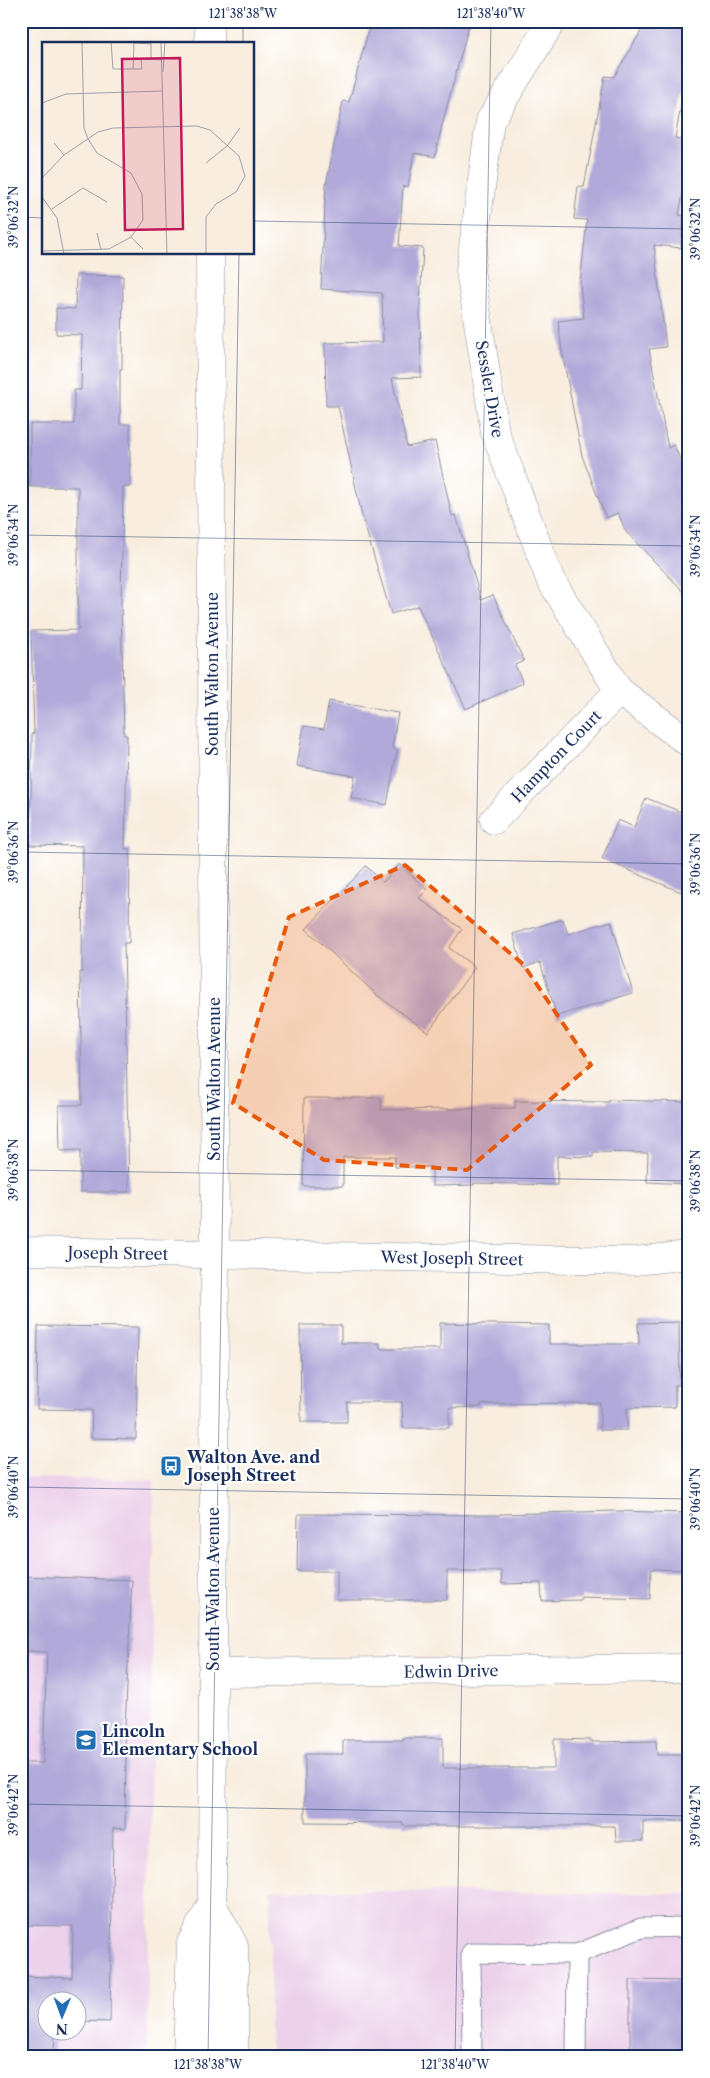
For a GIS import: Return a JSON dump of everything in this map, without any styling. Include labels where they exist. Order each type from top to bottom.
[{"type":"street","points":[[209,21],[210,42]]},
{"type":"street","name":"Sessler Drive","points":[[552,21],[490,121],[470,270],[496,432],[550,578],[619,691],[689,743]]},
{"type":"street","name":"South Walton Avenue","points":[[210,255],[215,1254],[212,1904],[234,1946],[234,2057]]},
{"type":"street","name":"Hampton Court","points":[[494,820],[619,691]]},
{"type":"street","name":"Joseph Street","points":[[21,1251],[215,1254]]},
{"type":"street","name":"West Joseph Street","points":[[215,1254],[636,1261],[689,1256]]},
{"type":"street","name":"Edwin Drive","points":[[212,1673],[689,1668]]},
{"type":"street","points":[[212,1904],[214,2042],[217,2057]]},
{"type":"street","name":"South Walton Avenue","points":[[187,2057],[191,1943],[212,1904]]},
{"type":"lane","points":[[472,2057],[471,1953],[577,1954],[641,1928],[689,1927]]},
{"type":"lane","points":[[576,2057],[577,1954]]},
{"type":"highlighted area","points":[[405,865],[523,964],[591,1065],[467,1170],[324,1160],[233,1103],[289,917]]},
{"type":"shaded area","name":"Lincoln Elementary School","points":[[21,1478],[154,1480],[147,2057],[21,2057]]},
{"type":"shaded area","points":[[270,1890],[689,1894],[689,2057],[270,2057]]},
{"type":"building","points":[[371,21],[470,21],[435,157],[414,153],[408,187],[403,186],[399,246],[423,248],[420,303],[421,377],[392,378],[407,447],[435,441],[452,516],[456,515],[481,600],[493,595],[524,661],[515,665],[523,683],[466,709],[418,606],[391,614],[362,516],[338,406],[326,406],[325,343],[383,342],[382,293],[321,289],[326,185],[343,101],[349,102]]},
{"type":"building","points":[[647,21],[689,21],[689,85],[683,95],[675,138],[689,141],[689,163],[679,215],[684,216],[681,248],[654,245],[666,347],[649,349],[668,448],[674,445],[689,481],[689,597],[626,532],[618,513],[606,518],[582,456],[558,321],[584,318],[580,284],[587,220],[574,219],[578,186],[584,187],[605,76],[614,77]]},
{"type":"building","points":[[76,275],[123,276],[120,424],[130,424],[130,487],[123,487],[121,602],[124,735],[127,735],[125,849],[130,849],[129,943],[124,943],[129,1192],[80,1192],[80,1150],[60,1151],[59,1105],[82,1105],[80,972],[82,972],[83,846],[30,845],[32,733],[34,734],[31,631],[78,630],[78,487],[30,487],[30,424],[74,424],[74,390],[81,390],[82,335],[56,334],[56,308],[75,309]]},
{"type":"building","points":[[329,701],[398,713],[392,747],[397,750],[387,805],[351,798],[355,776],[297,766],[304,726],[324,729]]},
{"type":"building","points":[[646,798],[689,815],[689,872],[681,892],[602,859],[618,820],[634,827]]},
{"type":"building","points":[[400,864],[427,890],[419,898],[462,929],[449,948],[475,967],[428,1032],[377,995],[306,929],[366,866],[383,882]]},
{"type":"building","points":[[563,919],[568,934],[611,921],[633,993],[557,1016],[540,962],[523,968],[513,934]]},
{"type":"building","points":[[304,1098],[381,1098],[381,1110],[515,1108],[515,1101],[609,1102],[609,1100],[689,1102],[687,1184],[647,1182],[648,1153],[593,1152],[593,1157],[557,1156],[557,1185],[474,1183],[474,1185],[432,1186],[432,1167],[395,1167],[395,1157],[343,1157],[343,1186],[303,1186]]},
{"type":"building","points":[[679,1322],[680,1385],[675,1385],[675,1407],[627,1408],[627,1430],[600,1430],[600,1403],[481,1404],[481,1407],[449,1408],[449,1428],[403,1428],[402,1402],[347,1402],[347,1422],[301,1422],[300,1325],[341,1325],[341,1343],[380,1343],[380,1349],[440,1349],[440,1323],[549,1325],[549,1344],[639,1344],[638,1323]]},
{"type":"building","points":[[38,1326],[138,1327],[136,1439],[91,1438],[92,1410],[37,1409]]},
{"type":"building","points":[[617,1511],[687,1513],[685,1570],[651,1569],[650,1599],[581,1597],[581,1600],[542,1601],[541,1583],[502,1584],[501,1571],[447,1571],[447,1600],[337,1600],[337,1571],[297,1571],[298,1514],[500,1515]]},
{"type":"building","points":[[21,1576],[132,1580],[124,1749],[126,1749],[125,1829],[113,1828],[110,2022],[88,2021],[88,1990],[38,1990],[38,2040],[55,2040],[54,2054],[21,2053],[21,1976],[72,1978],[73,1926],[21,1925],[21,1763],[43,1763],[47,1652],[21,1651]]},
{"type":"building","points":[[403,1738],[443,1738],[443,1768],[554,1768],[554,1739],[592,1740],[592,1742],[656,1741],[657,1755],[689,1755],[689,1821],[643,1821],[643,1841],[616,1841],[615,1826],[403,1826],[403,1823],[305,1822],[305,1754],[343,1754],[343,1740],[403,1740]]},
{"type":"building","points":[[630,1980],[689,1981],[689,2057],[630,2057]]},
{"type":"place","name":"Walton Ave. and Joseph Street","points":[[171,1466]]},
{"type":"place","name":"Lincoln Elementary School","points":[[86,1740]]}]
